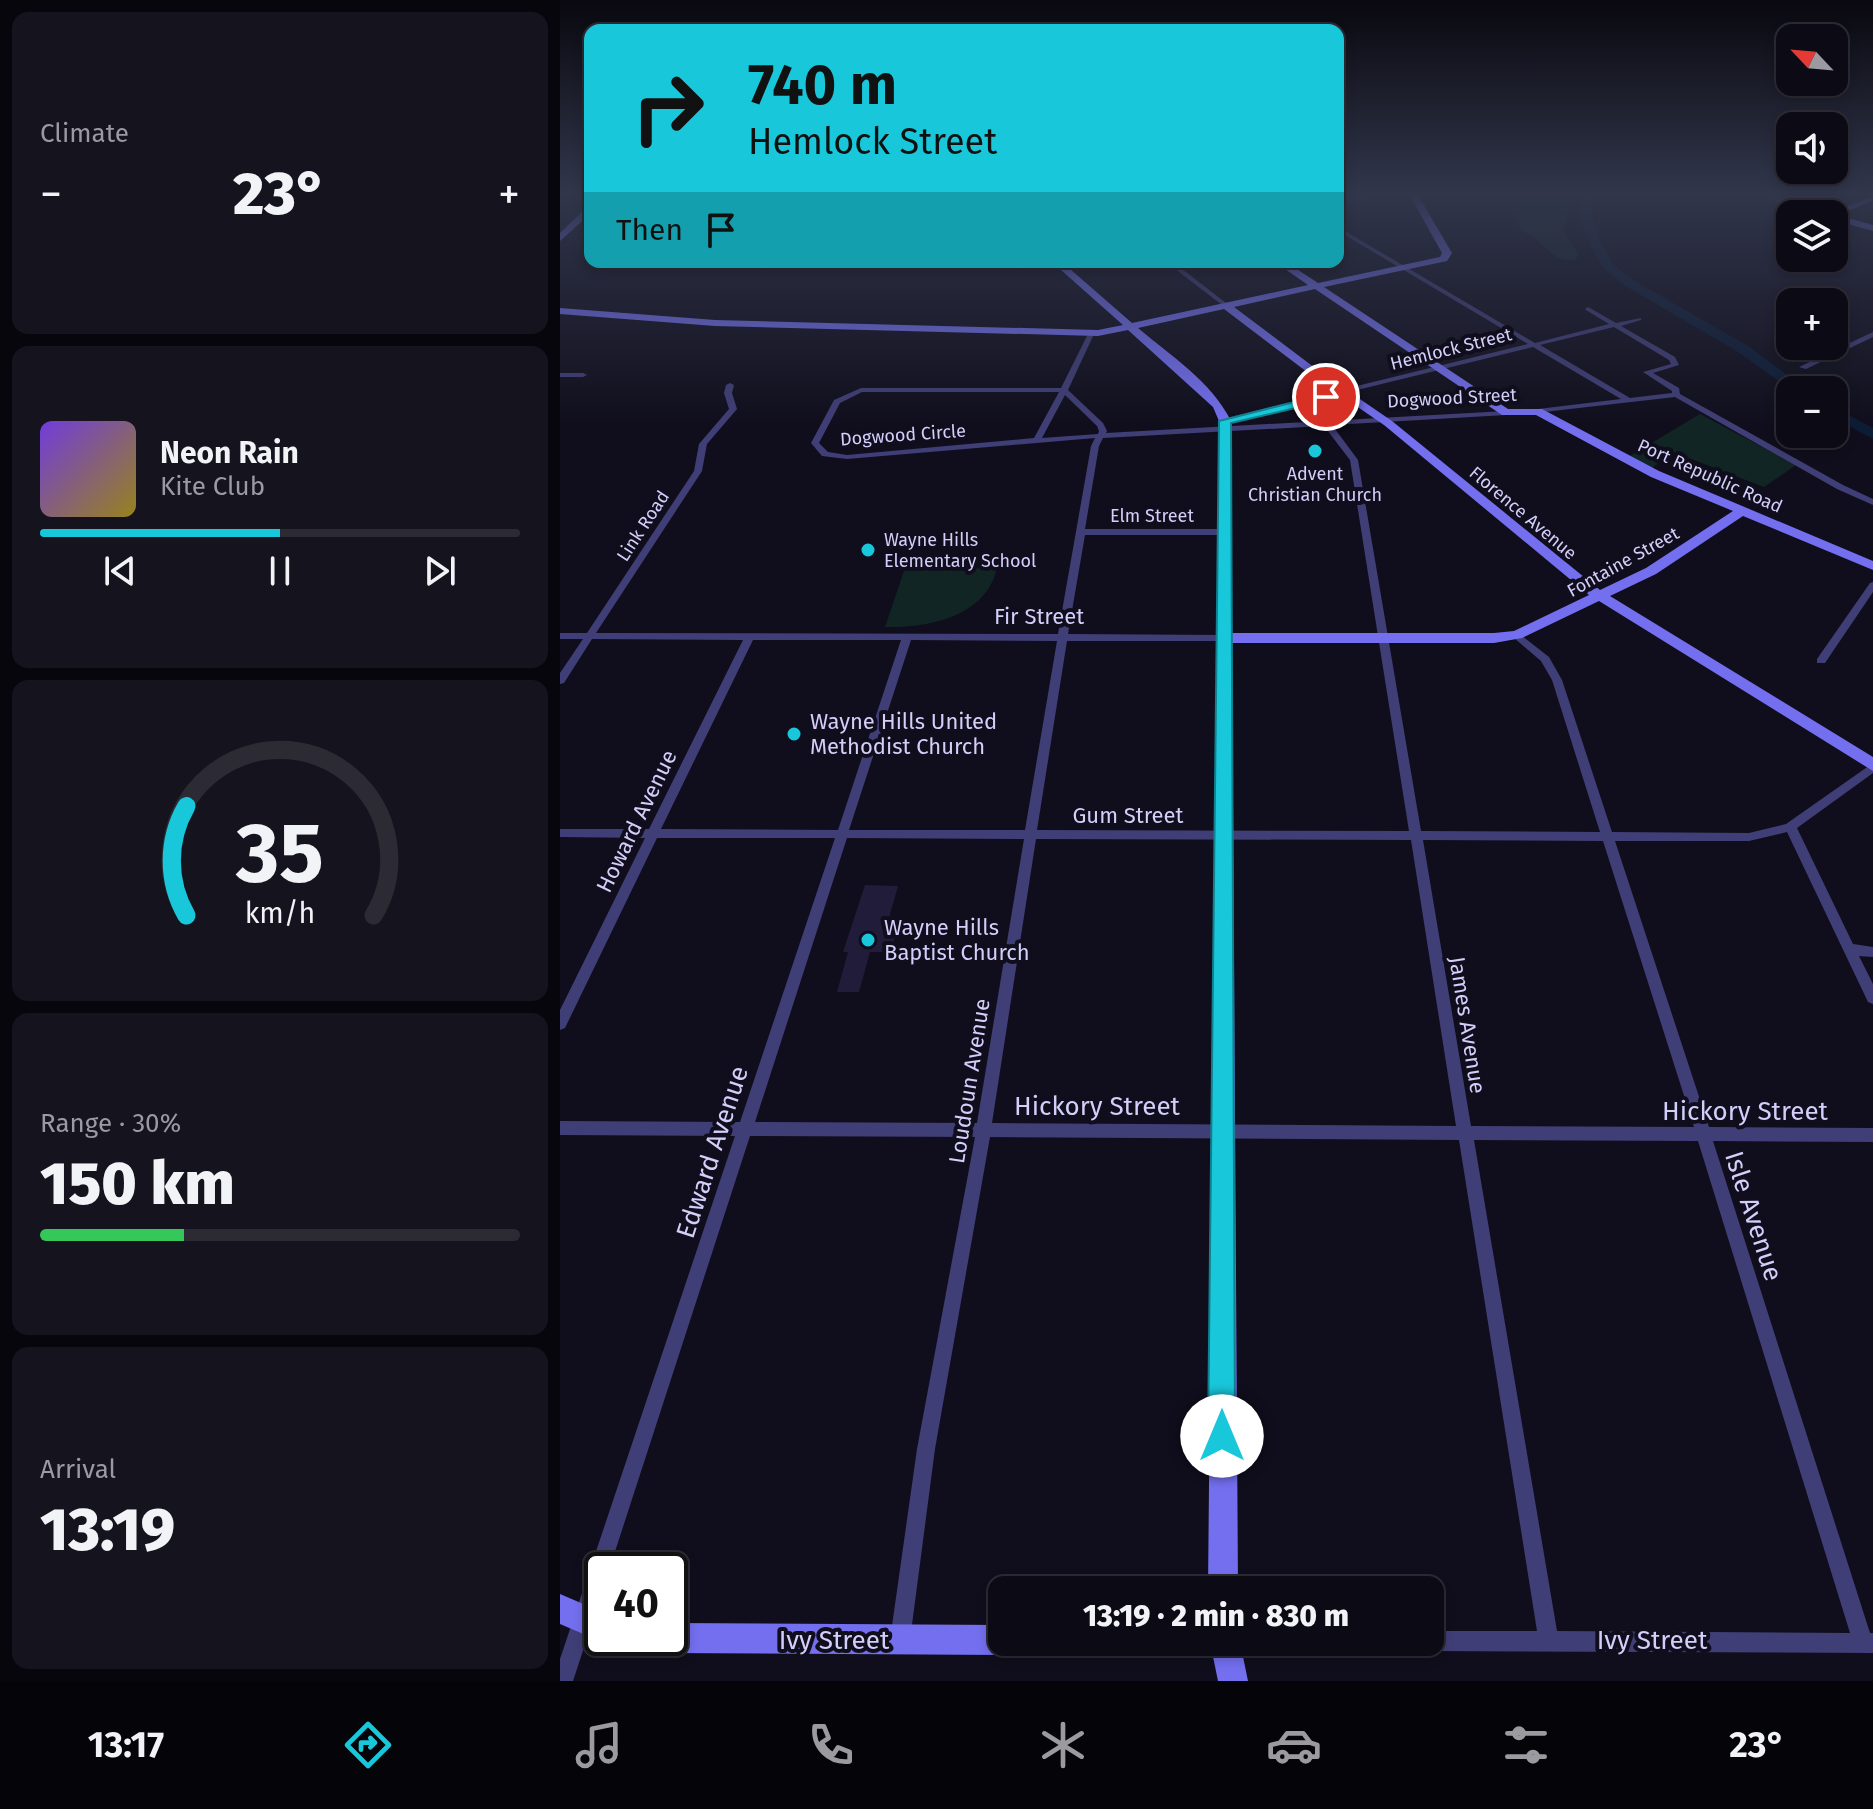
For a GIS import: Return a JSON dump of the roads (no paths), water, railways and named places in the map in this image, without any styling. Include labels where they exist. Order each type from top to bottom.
[{"type":"street","points":[[1067,270],[1215,402],[1225,424],[1223,1576]]},
{"type":"street","name":"Florence Avenue","points":[[1180,270],[1383,420],[1572,577],[1873,766]]},
{"type":"street","points":[[1293,270],[1506,413]]},
{"type":"street","points":[[560,311],[715,323],[1091,334],[1399,270]]},
{"type":"street","points":[[1408,270],[1629,401]]},
{"type":"street","points":[[1588,309],[1675,362],[1675,365],[1647,372],[1676,390],[1676,395],[1873,502]]},
{"type":"street","name":"Hemlock Street","points":[[1225,424],[1639,319]]},
{"type":"street","points":[[1037,440],[1091,334]]},
{"type":"street","points":[[1803,367],[1873,334]]},
{"type":"street","points":[[560,375],[583,375]]},
{"type":"street","name":"Link Road","points":[[560,681],[698,471],[703,444],[731,414],[730,385]]},
{"type":"street","name":"Dogwood Circle","points":[[1037,440],[847,457],[825,454],[815,443],[837,402],[861,390],[1064,390]]},
{"type":"street","points":[[1064,390],[1100,425],[1103,431],[1100,436]]},
{"type":"street","name":"Dogwood Street","points":[[1037,440],[1225,424],[1327,424],[1538,411],[1676,395]]},
{"type":"street","name":"Port Republic Road","points":[[1538,411],[1655,474],[1873,566]]},
{"type":"street","name":"James Avenue","points":[[1327,424],[1354,460],[1549,1641]]},
{"type":"street","name":"Loudoun Avenue","points":[[900,1640],[926,1449],[984,1130],[1095,446],[1100,436]]},
{"type":"street","name":"Fontaine Street","points":[[1517,635],[1651,571],[1742,511]]},
{"type":"street","name":"Elm Street","points":[[1081,532],[1223,532]]},
{"type":"street","points":[[1821,661],[1873,585]]},
{"type":"street","name":"Fir Street","points":[[560,636],[1494,638],[1517,635]]},
{"type":"street","name":"Isle Avenue","points":[[1517,635],[1537,651],[1552,669],[1868,1643]]},
{"type":"street","name":"Howard Avenue","points":[[560,1024],[749,637]]},
{"type":"street","name":"Edward Avenue","points":[[563,1681],[907,637]]},
{"type":"street","points":[[1873,766],[1790,827],[1873,998]]},
{"type":"street","name":"Gum Street","points":[[560,833],[1749,837],[1790,827]]},
{"type":"street","points":[[1849,949],[1873,952]]},
{"type":"street","name":"Hickory Street","points":[[560,1128],[1873,1135]]},
{"type":"street","name":"Ivy Street","points":[[688,1638],[988,1640]]},
{"type":"street","name":"Ivy Street","points":[[1444,1641],[1868,1643]]},
{"type":"street","points":[[1228,1656],[1233,1681]]},
{"type":"waterway","points":[[1613,270],[1631,284],[1743,349],[1781,376]]},
{"type":"waterway","points":[[1848,420],[1873,434]]},
{"type":"place","name":"Advent Christian Church","points":[[1315,451]]},
{"type":"place","name":"Wayne Hills Elementary School","points":[[868,550]]},
{"type":"place","name":"Wayne Hills United Methodist Church","points":[[794,734]]},
{"type":"place","name":"Wayne Hills Baptist Church","points":[[868,940]]}]
